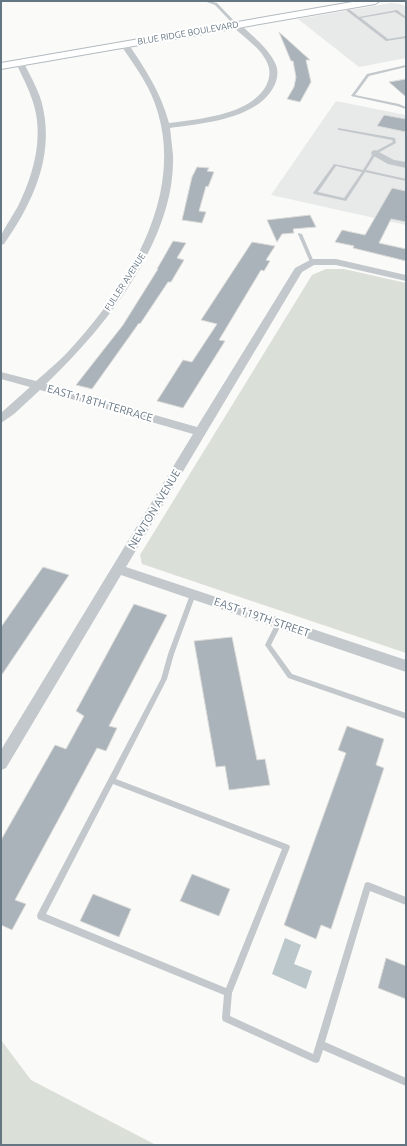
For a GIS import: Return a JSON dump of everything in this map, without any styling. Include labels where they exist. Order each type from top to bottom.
[{"type":"main road","name":"BLUE RIDGE BOULEVARD","points":[[1,66],[374,1]]},
{"type":"street","points":[[166,126],[204,121],[236,112],[259,100],[271,86],[274,74],[271,61],[236,25]]},
{"type":"street","name":"FULLER AVENUE","points":[[1,419],[68,358],[114,302],[145,251],[163,203],[169,160],[166,126],[160,105],[152,86],[124,44]]},
{"type":"street","points":[[1,242],[9,232],[27,198],[38,166],[41,136],[39,109],[33,89],[20,63]]},
{"type":"street","points":[[375,154],[391,162],[406,165]]},
{"type":"street","points":[[312,262],[336,262],[406,278]]},
{"type":"street","name":"NEWTON AVENUE","points":[[1,762],[298,270],[312,262]]},
{"type":"street","name":"EAST 118TH TERRACE","points":[[1,375],[200,432]]},
{"type":"street","name":"EAST 119TH STREET","points":[[117,569],[406,666]]},
{"type":"lane","points":[[206,1],[216,4],[236,25]]},
{"type":"lane","points":[[343,6],[387,40],[406,37]]},
{"type":"lane","points":[[358,18],[396,11],[406,18]]},
{"type":"lane","points":[[406,66],[368,75],[353,96],[406,108]]},
{"type":"lane","points":[[340,129],[394,139],[395,142],[375,154],[364,171],[345,200],[315,193],[335,165],[364,171],[406,180]]},
{"type":"lane","points":[[300,234],[312,262]]},
{"type":"lane","points":[[193,594],[171,654],[164,679],[41,916],[228,993]]},
{"type":"lane","points":[[279,623],[268,645],[290,676],[406,716]]},
{"type":"lane","points":[[111,780],[286,847],[228,993],[226,1018],[316,1059],[368,886],[406,901]]},
{"type":"lane","points":[[320,1044],[406,1082]]},
{"type":"shaded area","points":[[391,3],[400,4],[406,7],[406,58],[359,67],[298,19]]},
{"type":"shaded area","points":[[336,101],[406,115],[406,225],[271,195]]},
{"type":"shaded area","points":[[326,269],[344,269],[406,283],[406,653],[142,564],[140,555],[312,275]]},
{"type":"shaded area","points":[[285,938],[301,945],[294,964],[312,971],[306,989],[272,974]]},
{"type":"shaded area","points":[[1,1040],[31,1080],[156,1145],[1,1145]]},
{"type":"building","points":[[279,32],[310,60],[306,60],[311,82],[300,102],[287,99],[294,87],[296,77],[293,61],[291,61]]},
{"type":"building","points":[[406,79],[406,97],[389,82]]},
{"type":"building","points":[[384,115],[406,119],[406,132],[377,126]]},
{"type":"building","points":[[197,167],[209,168],[207,171],[214,172],[208,187],[206,186],[199,211],[206,212],[202,223],[182,220],[192,177]]},
{"type":"building","points":[[392,188],[406,191],[406,222],[391,219],[379,243],[406,249],[406,261],[335,242],[342,230],[365,235]]},
{"type":"building","points":[[310,215],[316,227],[293,229],[294,233],[282,234],[277,242],[267,220]]},
{"type":"building","points":[[173,241],[186,243],[177,258],[184,260],[171,282],[168,282],[140,324],[139,323],[92,389],[76,385],[123,325],[158,269]]},
{"type":"building","points":[[252,242],[275,246],[266,260],[270,261],[264,271],[261,270],[219,340],[225,341],[183,408],[157,401],[183,360],[192,362],[217,324],[201,320]]},
{"type":"building","points":[[43,567],[69,575],[1,676],[1,627]]},
{"type":"building","points":[[134,604],[167,615],[109,726],[117,728],[106,751],[97,748],[15,900],[26,904],[12,930],[1,925],[1,840],[55,745],[66,749],[84,716],[76,711]]},
{"type":"building","points":[[232,637],[257,760],[265,759],[270,785],[229,790],[225,766],[216,767],[194,641]]},
{"type":"building","points":[[347,726],[384,739],[376,765],[384,768],[331,929],[321,925],[316,939],[284,925],[346,753],[338,750]]},
{"type":"building","points":[[192,874],[230,889],[219,916],[180,901]]},
{"type":"building","points":[[93,894],[131,909],[119,937],[80,921]]},
{"type":"building","points":[[386,958],[406,966],[406,999],[378,988]]}]
